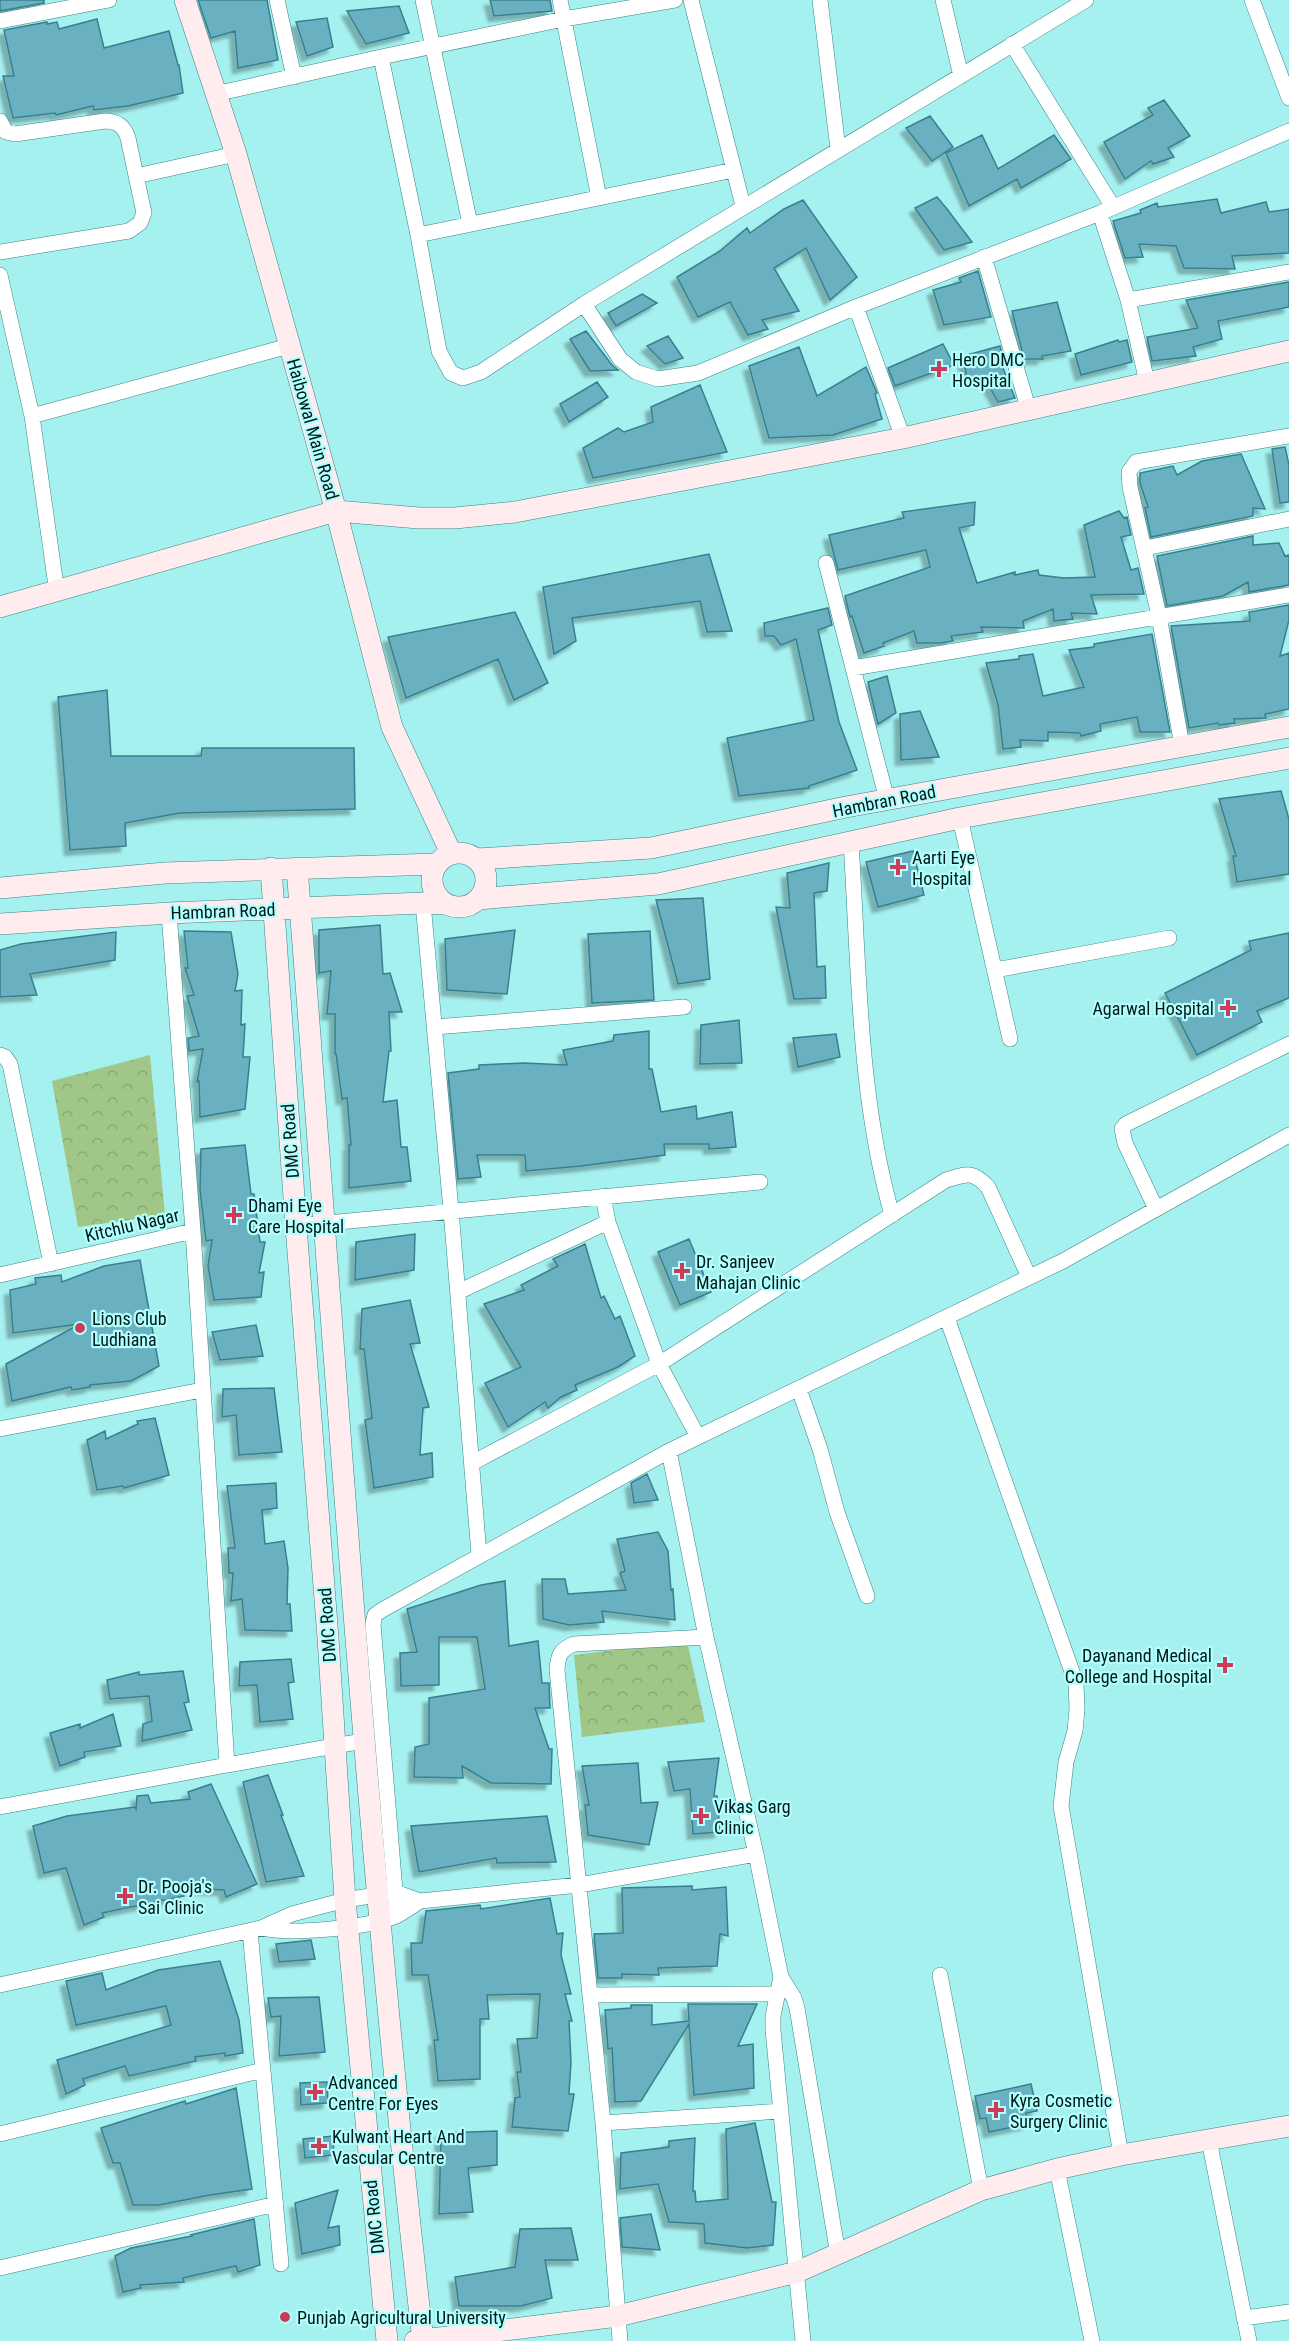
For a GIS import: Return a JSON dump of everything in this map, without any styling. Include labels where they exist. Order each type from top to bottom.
[{"type":"street","points":[[0,21],[109,0]]},
{"type":"street","name":"Haibowal Main Road","points":[[185,0],[236,154],[336,511],[392,727],[444,859]]},
{"type":"street","points":[[277,0],[294,77]]},
{"type":"street","points":[[423,0],[471,224]]},
{"type":"street","points":[[560,0],[599,198]]},
{"type":"street","points":[[215,94],[564,19],[675,0]]},
{"type":"street","points":[[692,0],[743,206]]},
{"type":"street","points":[[820,0],[838,149]]},
{"type":"street","points":[[943,0],[961,76]]},
{"type":"street","points":[[381,57],[418,235],[439,351],[447,369],[457,377],[473,376],[743,206],[1086,0]]},
{"type":"street","points":[[1252,0],[1289,98]]},
{"type":"street","points":[[1012,44],[1107,210],[1147,381]]},
{"type":"street","points":[[0,121],[6,132],[15,134],[105,121],[118,124],[128,138],[144,213],[136,228],[129,231],[0,252]]},
{"type":"street","points":[[584,304],[620,359],[636,372],[658,379],[698,373],[856,307],[1107,210],[1289,131]]},
{"type":"street","points":[[136,176],[236,154]]},
{"type":"street","points":[[418,235],[734,170]]},
{"type":"street","points":[[984,257],[1029,411]]},
{"type":"street","points":[[1128,300],[1289,272]]},
{"type":"street","points":[[0,274],[32,416],[57,592]]},
{"type":"street","points":[[856,307],[903,438]]},
{"type":"street","points":[[32,416],[289,346]]},
{"type":"street","points":[[0,607],[336,511],[443,518],[515,512],[903,438],[1029,411],[1147,381],[1289,351]]},
{"type":"street","points":[[1182,746],[1159,616],[1129,477],[1131,466],[1136,462],[1289,436]]},
{"type":"street","points":[[1145,548],[1289,519]]},
{"type":"street","points":[[826,563],[887,800]]},
{"type":"street","points":[[853,668],[1289,595]]},
{"type":"street","name":"Hambran Road","points":[[477,859],[651,848],[887,800],[1289,727]]},
{"type":"street","name":"Hambran Road","points":[[478,899],[658,884],[960,818],[1289,758]]},
{"type":"street","points":[[960,818],[1010,1039]]},
{"type":"street","points":[[851,842],[863,1036],[870,1109],[879,1170],[892,1215]]},
{"type":"street","points":[[0,888],[165,873],[444,859],[469,854],[477,859],[486,874],[486,883],[478,899],[463,907],[446,904],[434,890],[433,872],[444,859]]},
{"type":"street","name":"DMC Road","points":[[271,868],[347,1926],[387,2341]]},
{"type":"street","points":[[297,868],[363,1741],[386,1894]]},
{"type":"street","points":[[423,903],[452,1209],[479,1555]]},
{"type":"street","name":"Hambran Road","points":[[0,924],[169,913],[446,904]]},
{"type":"street","name":"Kitchlu Nagar","points":[[0,1275],[193,1231],[169,913]]},
{"type":"street","points":[[995,970],[1169,938]]},
{"type":"street","points":[[435,1027],[684,1008]]},
{"type":"street","points":[[1156,1209],[1125,1143],[1122,1129],[1126,1124],[1289,1044]]},
{"type":"street","points":[[0,1055],[5,1057],[10,1064],[51,1264]]},
{"type":"street","points":[[1289,1135],[1029,1277],[669,1451],[479,1555],[375,1615],[374,1636],[386,1894],[420,2341],[618,2316],[797,2272],[981,2190],[1057,2169],[1289,2126]]},
{"type":"street","points":[[472,1463],[659,1364],[946,1180],[970,1174],[979,1178],[993,1196],[1029,1277]]},
{"type":"street","points":[[296,1226],[452,1209],[760,1182]]},
{"type":"street","points":[[603,1196],[608,1222],[659,1364],[698,1437]]},
{"type":"street","points":[[458,1292],[608,1222]]},
{"type":"street","points":[[193,1231],[227,1764]]},
{"type":"street","points":[[947,1318],[1076,1683],[1075,1731],[1066,1762],[1061,1806],[1121,2156]]},
{"type":"street","points":[[799,1389],[820,1449],[837,1512],[867,1596]]},
{"type":"street","points":[[0,1429],[202,1390]]},
{"type":"street","points":[[669,1451],[706,1637],[756,1854],[781,1977],[797,2008],[838,2255]]},
{"type":"street","points":[[620,2341],[603,2123],[557,1670],[558,1655],[563,1649],[574,1644],[706,1637]]},
{"type":"street","points":[[0,1807],[363,1741]]},
{"type":"street","points":[[0,1985],[256,1930],[298,1912],[345,1900],[386,1894],[420,1902],[579,1885],[756,1854]]},
{"type":"street","points":[[256,1930],[301,1930],[347,1926],[388,1918],[420,1902]]},
{"type":"street","points":[[256,1930],[263,2070],[281,2264]]},
{"type":"street","points":[[940,1975],[981,2190]]},
{"type":"street","points":[[781,1977],[773,2016],[803,2341]]},
{"type":"street","points":[[590,1995],[776,1994]]},
{"type":"street","points":[[0,2133],[263,2070]]},
{"type":"street","points":[[603,2123],[781,2111]]},
{"type":"street","points":[[1209,2140],[1249,2341]]},
{"type":"street","points":[[1057,2169],[1092,2341]]},
{"type":"street","points":[[0,2268],[276,2204]]},
{"type":"street","points":[[1244,2318],[1289,2312]]},
{"type":"green space","points":[[150,1055],[165,1215],[78,1227],[52,1081]]},
{"type":"green space","points":[[687,1641],[705,1722],[582,1737],[574,1655]]},
{"type":"building","points":[[0,0],[44,0],[44,3],[0,11]]},
{"type":"building","points":[[198,0],[267,0],[278,60],[238,68],[235,31],[211,38]]},
{"type":"building","points":[[490,0],[550,0],[552,11],[494,16]]},
{"type":"building","points":[[399,6],[409,33],[366,44],[347,11]]},
{"type":"building","points":[[327,18],[333,47],[307,56],[296,22]]},
{"type":"building","points":[[97,19],[104,48],[169,31],[179,65],[183,93],[128,106],[94,110],[93,106],[56,115],[55,113],[13,118],[3,76],[14,76],[4,30],[47,22],[47,24],[57,22],[59,29]]},
{"type":"building","points":[[1164,100],[1190,136],[1168,148],[1174,157],[1153,164],[1151,161],[1125,179],[1104,142],[1153,115],[1148,108]]},
{"type":"building","points":[[930,116],[953,147],[932,161],[906,128]]},
{"type":"building","points":[[982,135],[998,169],[1054,135],[1071,159],[1021,188],[1017,179],[969,206],[946,153]]},
{"type":"building","points":[[937,197],[972,242],[944,250],[915,208]]},
{"type":"building","points":[[1217,199],[1221,213],[1266,202],[1269,212],[1289,209],[1289,253],[1232,256],[1235,269],[1184,268],[1176,246],[1139,244],[1143,257],[1125,258],[1113,221],[1141,213],[1140,210],[1157,203],[1158,207]]},
{"type":"building","points":[[803,200],[857,277],[830,300],[806,248],[774,268],[799,311],[762,320],[768,329],[748,335],[730,302],[698,317],[677,277],[720,251],[747,228],[750,233],[784,209]]},
{"type":"building","points":[[978,271],[991,317],[944,325],[933,290],[961,282],[959,278]]},
{"type":"building","points":[[1289,282],[1289,307],[1218,321],[1222,339],[1193,347],[1196,356],[1152,361],[1147,337],[1198,328],[1186,300]]},
{"type":"building","points":[[642,294],[657,303],[616,326],[608,313]]},
{"type":"building","points":[[1057,302],[1071,351],[1042,356],[1043,359],[1024,359],[1012,311]]},
{"type":"building","points":[[586,331],[618,370],[590,371],[570,339]]},
{"type":"building","points":[[668,336],[683,358],[665,364],[647,346]]},
{"type":"building","points":[[1118,340],[1119,342],[1127,340],[1132,362],[1081,375],[1075,354]]},
{"type":"building","points":[[943,344],[954,365],[895,386],[888,368]]},
{"type":"building","points":[[1000,346],[1003,358],[999,358],[1015,398],[998,402],[984,377],[967,379],[963,356]]},
{"type":"building","points":[[799,347],[817,396],[866,367],[877,393],[875,394],[882,419],[833,435],[769,438],[749,366]]},
{"type":"building","points":[[597,382],[608,397],[569,422],[560,404]]},
{"type":"building","points":[[700,385],[727,452],[593,478],[583,448],[618,428],[624,432],[653,422],[651,407]]},
{"type":"building","points":[[1285,447],[1289,465],[1289,502],[1280,503],[1272,449]]},
{"type":"building","points":[[1241,454],[1265,509],[1253,508],[1253,516],[1151,537],[1145,508],[1148,507],[1140,483],[1140,473],[1173,466],[1177,475],[1202,461]]},
{"type":"building","points":[[975,502],[974,525],[959,528],[977,583],[1015,572],[1015,575],[1038,570],[1039,575],[1064,578],[1095,577],[1084,525],[1119,511],[1124,518],[1127,517],[1131,535],[1121,537],[1131,570],[1138,568],[1144,594],[1091,595],[1097,614],[1071,613],[1073,619],[1054,621],[1053,609],[1023,621],[1024,628],[981,627],[983,632],[951,636],[953,641],[941,643],[917,643],[914,631],[864,653],[852,616],[850,617],[845,596],[930,567],[926,550],[838,570],[829,535],[904,518],[902,512]]},
{"type":"building","points":[[1253,536],[1253,545],[1279,543],[1285,556],[1289,555],[1289,585],[1249,592],[1248,582],[1223,596],[1167,606],[1157,556]]},
{"type":"building","points":[[709,554],[732,631],[707,632],[700,601],[572,618],[576,641],[554,654],[543,587]]},
{"type":"building","points":[[1289,605],[1289,620],[1280,656],[1289,653],[1289,709],[1265,714],[1266,718],[1234,719],[1235,723],[1219,725],[1218,723],[1189,728],[1171,626],[1250,621],[1249,612]]},
{"type":"building","points":[[828,608],[832,625],[818,630],[839,722],[857,770],[809,786],[809,788],[739,796],[727,738],[814,720],[796,639],[781,645],[774,636],[765,636],[764,623]]},
{"type":"building","points":[[515,612],[548,683],[514,700],[498,659],[406,698],[388,637]]},
{"type":"building","points":[[1152,634],[1170,732],[1140,732],[1137,717],[1100,724],[1101,731],[1081,736],[1080,733],[1048,732],[1048,741],[1020,740],[1021,747],[1003,749],[998,705],[986,663],[1019,659],[1019,656],[1033,654],[1043,696],[1084,687],[1069,650]]},
{"type":"building","points":[[887,676],[896,713],[878,724],[868,682]]},
{"type":"building","points":[[107,690],[111,756],[201,756],[202,748],[354,748],[355,809],[180,813],[125,823],[126,846],[70,850],[58,697]]},
{"type":"building","points":[[920,711],[939,757],[901,760],[900,714]]},
{"type":"building","points":[[1281,791],[1289,819],[1289,874],[1237,882],[1233,856],[1236,856],[1219,799]]},
{"type":"building","points":[[913,851],[924,895],[878,907],[866,862]]},
{"type":"building","points":[[829,863],[827,891],[814,893],[817,967],[825,966],[826,998],[794,999],[776,907],[790,908],[787,873]]},
{"type":"building","points":[[703,898],[710,979],[678,984],[656,900]]},
{"type":"building","points":[[380,925],[383,974],[390,973],[402,1012],[389,1012],[391,1051],[389,1051],[383,1102],[397,1100],[401,1147],[407,1147],[411,1181],[349,1188],[349,1145],[351,1145],[347,1098],[342,1099],[335,1054],[335,1014],[327,1014],[331,971],[319,973],[319,930]]},
{"type":"building","points":[[515,930],[507,994],[447,990],[445,939]]},
{"type":"building","points":[[184,931],[231,932],[238,974],[235,991],[242,990],[241,1025],[245,1024],[243,1057],[250,1057],[245,1109],[200,1117],[199,1081],[197,1082],[203,1049],[189,1051],[188,1038],[199,1036],[187,996],[194,995],[185,968],[188,968]]},
{"type":"building","points":[[650,931],[654,1000],[592,1003],[588,934]]},
{"type":"building","points":[[116,932],[115,960],[30,974],[37,995],[0,997],[0,950],[21,944]]},
{"type":"building","points":[[1289,933],[1289,998],[1257,1011],[1262,1022],[1197,1055],[1165,993],[1251,950],[1249,941]]},
{"type":"building","points":[[739,1020],[742,1063],[700,1064],[701,1025]]},
{"type":"building","points":[[649,1031],[649,1069],[652,1069],[661,1112],[696,1106],[697,1119],[732,1112],[736,1147],[709,1149],[709,1144],[664,1144],[665,1155],[526,1171],[525,1155],[477,1155],[481,1177],[458,1179],[448,1073],[479,1069],[479,1065],[524,1063],[567,1065],[563,1050],[613,1041],[614,1035]]},
{"type":"building","points":[[836,1034],[840,1057],[798,1067],[793,1038]]},
{"type":"building","points":[[245,1145],[260,1242],[265,1242],[259,1273],[264,1272],[261,1297],[214,1300],[208,1266],[212,1240],[206,1241],[200,1190],[201,1149]]},
{"type":"building","points":[[415,1234],[414,1270],[355,1280],[356,1242]]},
{"type":"building","points":[[689,1239],[711,1292],[680,1305],[658,1252]]},
{"type":"building","points":[[585,1244],[601,1298],[604,1296],[615,1319],[620,1316],[635,1356],[618,1367],[575,1385],[577,1390],[561,1397],[548,1408],[545,1402],[508,1427],[485,1383],[521,1367],[484,1304],[524,1290],[521,1285],[558,1266],[553,1259]]},
{"type":"building","points":[[140,1260],[159,1366],[131,1381],[90,1385],[90,1387],[72,1390],[71,1387],[12,1401],[6,1364],[80,1324],[13,1333],[10,1290],[36,1284],[35,1278],[61,1275],[62,1282],[104,1266]]},
{"type":"building","points":[[410,1300],[420,1343],[410,1344],[429,1407],[423,1408],[420,1455],[432,1453],[433,1477],[374,1488],[365,1420],[372,1418],[364,1349],[360,1349],[362,1309]]},
{"type":"building","points":[[256,1325],[263,1356],[220,1360],[212,1332]]},
{"type":"building","points":[[274,1388],[282,1452],[239,1455],[236,1415],[222,1417],[223,1389]]},
{"type":"building","points":[[155,1418],[169,1475],[124,1488],[123,1486],[97,1490],[87,1440],[105,1431],[106,1439],[138,1424],[137,1421]]},
{"type":"building","points":[[647,1474],[658,1500],[634,1503],[631,1483]]},
{"type":"building","points":[[276,1483],[277,1508],[262,1510],[265,1544],[284,1541],[288,1568],[287,1604],[290,1604],[292,1631],[245,1630],[242,1599],[231,1601],[233,1573],[229,1573],[228,1548],[235,1548],[227,1486]]},
{"type":"building","points":[[658,1532],[668,1551],[675,1620],[602,1611],[604,1622],[569,1625],[543,1619],[542,1579],[565,1579],[568,1594],[626,1590],[620,1573],[625,1571],[617,1539]]},
{"type":"building","points":[[505,1581],[509,1646],[538,1641],[542,1683],[549,1683],[550,1708],[535,1708],[549,1749],[552,1749],[551,1784],[491,1783],[462,1766],[463,1778],[414,1777],[415,1747],[429,1744],[429,1698],[485,1689],[477,1637],[439,1637],[439,1685],[401,1686],[400,1653],[417,1652],[407,1609],[481,1585]]},
{"type":"building","points":[[291,1659],[294,1682],[288,1683],[293,1719],[260,1722],[257,1685],[239,1686],[240,1662]]},
{"type":"building","points":[[183,1671],[189,1702],[184,1703],[192,1730],[142,1741],[143,1724],[152,1721],[149,1696],[110,1699],[107,1680],[139,1672],[139,1675]]},
{"type":"building","points":[[113,1714],[121,1746],[84,1752],[85,1757],[60,1766],[50,1733],[80,1724],[80,1728]]},
{"type":"building","points":[[719,1758],[714,1796],[717,1796],[720,1832],[693,1834],[690,1789],[674,1791],[668,1762]]},
{"type":"building","points":[[638,1763],[641,1803],[658,1802],[649,1845],[588,1835],[585,1805],[589,1805],[582,1766]]},
{"type":"building","points":[[268,1775],[304,1876],[266,1882],[243,1782]]},
{"type":"building","points":[[211,1784],[257,1884],[226,1897],[224,1890],[182,1888],[184,1896],[102,1913],[104,1917],[84,1925],[66,1868],[44,1873],[33,1826],[67,1816],[135,1807],[136,1809],[137,1796],[148,1795],[151,1803],[190,1799],[188,1792]]},
{"type":"building","points":[[547,1816],[556,1862],[497,1863],[496,1858],[419,1872],[411,1826]]},
{"type":"building","points":[[692,1886],[692,1890],[726,1887],[728,1936],[720,1934],[717,1966],[658,1968],[659,1975],[622,1974],[622,1978],[598,1978],[594,1934],[623,1933],[622,1888]]},
{"type":"building","points":[[550,1898],[557,1934],[563,1933],[561,1955],[571,1994],[565,1994],[572,2021],[569,2021],[571,2062],[569,2094],[574,2094],[568,2131],[512,2127],[515,2098],[520,2097],[517,2072],[521,2072],[517,2039],[537,2038],[540,1994],[487,1995],[489,2019],[480,2019],[480,2079],[438,2081],[434,2040],[438,2040],[428,1975],[412,1975],[411,1943],[422,1943],[426,1911],[480,1905],[481,1909]]},
{"type":"building","points":[[311,1940],[315,1959],[279,1962],[276,1944]]},
{"type":"building","points":[[220,1961],[239,2020],[243,2053],[195,2057],[196,2061],[129,2076],[125,2066],[83,2079],[85,2085],[66,2094],[57,2060],[171,2025],[166,2006],[76,2025],[66,1981],[102,1973],[106,1990],[158,1970]]},
{"type":"building","points":[[319,1997],[325,2052],[279,2056],[281,2016],[271,2017],[268,1998]]},
{"type":"building","points":[[688,2004],[757,2004],[738,2046],[753,2044],[754,2088],[694,2095],[689,2024],[641,2101],[615,2102],[612,2048],[608,2049],[605,2010],[631,2008],[631,2005],[652,2005],[652,2025],[689,2021]]},
{"type":"building","points":[[327,2082],[328,2103],[301,2105],[300,2083]]},
{"type":"building","points":[[1031,2084],[1037,2111],[1026,2113],[1028,2124],[989,2132],[986,2118],[980,2119],[975,2096]]},
{"type":"building","points":[[236,2088],[252,2189],[159,2205],[133,2205],[120,2163],[113,2163],[101,2128],[185,2101],[186,2104]]},
{"type":"building","points":[[755,2123],[772,2202],[776,2202],[773,2245],[747,2248],[705,2243],[704,2224],[669,2222],[658,2184],[620,2189],[621,2153],[669,2147],[669,2141],[695,2138],[693,2191],[695,2191],[696,2202],[728,2199],[726,2129]]},
{"type":"building","points":[[497,2131],[497,2165],[468,2168],[473,2212],[439,2214],[441,2133]]},
{"type":"building","points":[[333,2136],[334,2155],[305,2158],[303,2139]]},
{"type":"building","points":[[338,2190],[328,2228],[339,2226],[340,2245],[302,2254],[295,2203]]},
{"type":"building","points":[[651,2214],[660,2250],[622,2247],[620,2218]]},
{"type":"building","points":[[254,2219],[260,2265],[238,2272],[236,2266],[183,2278],[184,2282],[140,2285],[141,2288],[123,2292],[115,2256],[131,2248],[192,2236]]},
{"type":"building","points":[[571,2228],[578,2260],[545,2260],[552,2298],[521,2306],[459,2306],[455,2277],[515,2267],[520,2229]]},
{"type":"place","name":"Hero DMC Hospital","points":[[939,369]]},
{"type":"place","name":"Aarti Eye Hospital","points":[[898,867]]},
{"type":"place","name":"Agarwal Hospital","points":[[1228,1008]]},
{"type":"place","name":"Dhami Eye Care Hospital","points":[[234,1215]]},
{"type":"place","name":"Dr. Sanjeev Mahajan Clinic","points":[[682,1271]]},
{"type":"place","name":"Lions Club Ludhiana","points":[[80,1328]]},
{"type":"place","name":"Dayanand Medical College and Hospital","points":[[1225,1665]]},
{"type":"place","name":"Vikas Garg Clinic","points":[[701,1816]]},
{"type":"place","name":"Dr. Pooja's Sai Clinic","points":[[125,1896]]},
{"type":"place","name":"Advanced Centre For Eyes","points":[[315,2092]]},
{"type":"place","name":"Kyra Cosmetic Surgery Clinic","points":[[996,2110]]},
{"type":"place","name":"Kulwant Heart And Vascular Centre","points":[[319,2146]]},
{"type":"place","name":"Punjab Agricultural University","points":[[285,2317]]}]
